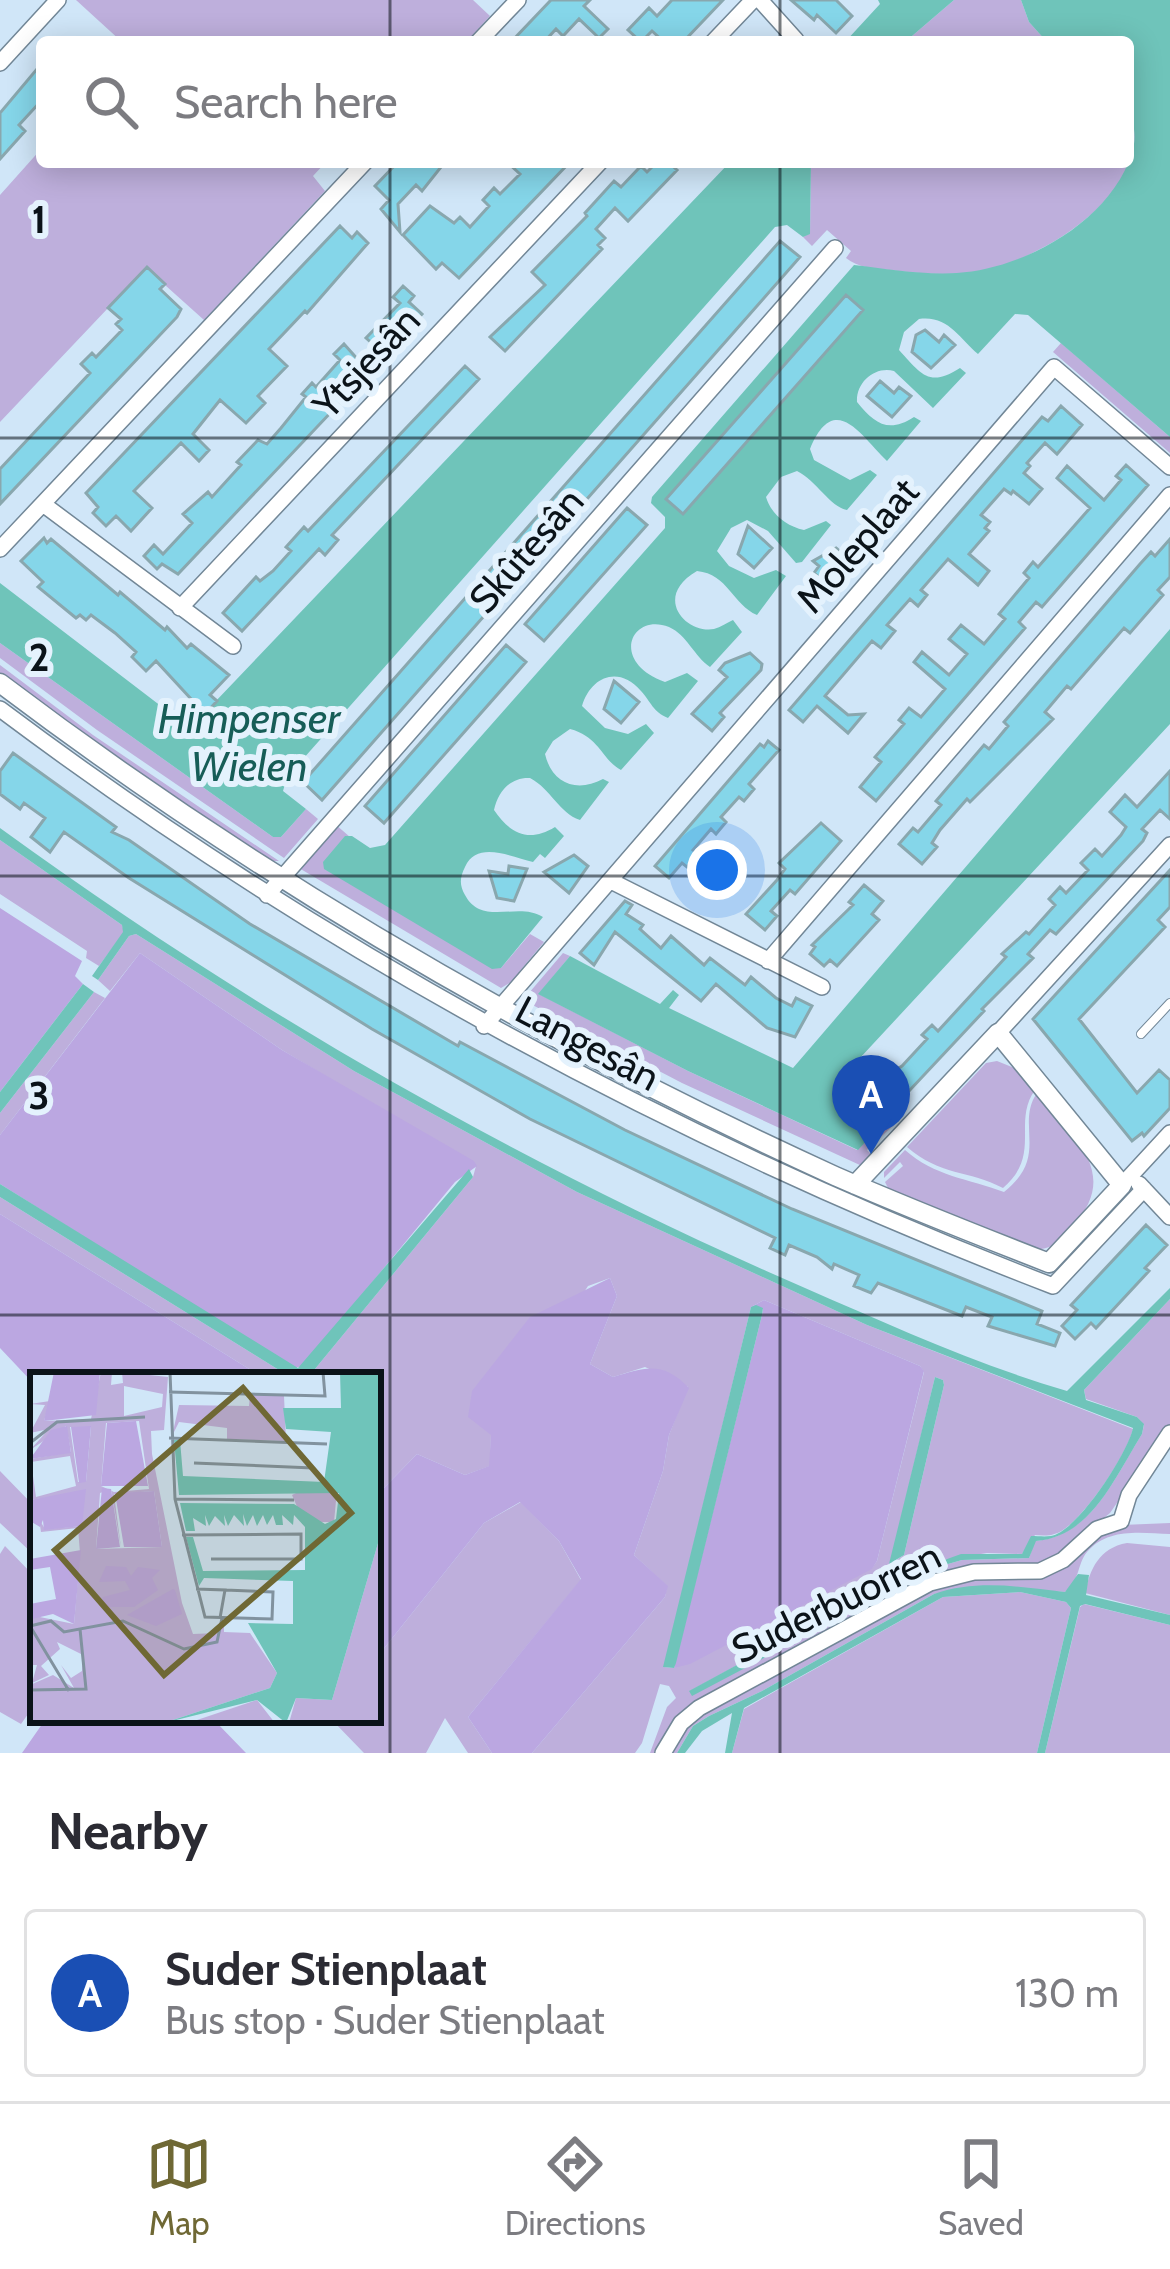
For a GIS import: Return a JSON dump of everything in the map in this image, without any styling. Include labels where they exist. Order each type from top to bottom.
[{"type":"street","points":[[0,63],[58,0]]},
{"type":"street","points":[[484,36],[518,0]]},
{"type":"street","points":[[719,36],[757,0],[792,36]]},
{"type":"street","points":[[0,550],[359,168]]},
{"type":"street","name":"Ytsjesân","points":[[180,608],[595,168]]},
{"type":"street","name":"Skûtesân","points":[[267,896],[835,248]]},
{"type":"street","name":"Moleplaat","points":[[484,1026],[1054,367],[1170,467]]},
{"type":"street","points":[[769,961],[1170,495]]},
{"type":"street","points":[[43,504],[233,646]]},
{"type":"street","name":"Langesân","points":[[0,683],[130,779],[280,879],[499,1010],[687,1107],[855,1185],[1049,1263],[1126,1180]]},
{"type":"street","name":"Langesân","points":[[0,709],[267,896],[484,1026],[640,1108],[840,1201],[1053,1286],[1144,1189]]},
{"type":"street","points":[[840,1201],[1170,845]]},
{"type":"street","points":[[610,881],[822,987]]},
{"type":"street","points":[[998,1033],[1126,1180],[1144,1189],[1170,1217]]},
{"type":"street","points":[[1126,1180],[1170,1133]]},
{"type":"street","name":"Suderbuorren","points":[[663,1753],[681,1723],[698,1708],[914,1591],[959,1574],[1040,1571],[1063,1560],[1097,1528],[1121,1521],[1129,1495],[1170,1433]]},
{"type":"lane","points":[[1141,1034],[1170,1003]]},
{"type":"shaded area","points":[[76,0],[473,0],[490,16],[472,36],[115,36]]},
{"type":"shaded area","points":[[954,0],[1021,0],[1029,22],[1042,36],[912,36]]},
{"type":"shaded area","points":[[36,155],[36,168],[320,168],[313,176],[325,191],[204,320],[146,268],[0,422],[0,195]]},
{"type":"shaded area","points":[[811,168],[1127,168],[1096,210],[1071,231],[1016,261],[990,269],[940,274],[866,267],[846,258],[851,251],[827,230],[812,246],[803,237],[810,233]]},
{"type":"shaded area","points":[[1061,343],[1170,437],[1170,453],[1053,352]]},
{"type":"shaded area","points":[[0,643],[273,837],[281,837],[306,809],[318,819],[284,858],[0,658]]},
{"type":"shaded area","points":[[0,665],[93,735],[279,861],[266,861],[0,674]]},
{"type":"shaded area","points":[[335,824],[501,968],[530,934],[544,942],[519,972],[522,976],[501,988],[299,868]]},
{"type":"shaded area","points":[[0,840],[122,925],[124,932],[99,966],[86,958],[87,951],[0,894]]},
{"type":"shaded area","points":[[0,908],[82,961],[75,976],[83,984],[0,1092]]},
{"type":"shaded area","points":[[136,934],[354,1071],[577,1192],[867,1325],[1133,1429],[1104,1484],[1063,1530],[1035,1535],[1022,1554],[987,1553],[932,1562],[896,1575],[690,1691],[692,1695],[934,1568],[962,1560],[1029,1558],[1035,1541],[1055,1537],[1087,1517],[1111,1486],[1144,1425],[1137,1417],[1086,1399],[1084,1390],[1170,1299],[1170,1426],[1110,1513],[1047,1564],[969,1568],[691,1709],[658,1753],[650,1753],[667,1707],[676,1698],[669,1686],[660,1684],[635,1753],[532,1753],[665,1597],[667,1586],[634,1555],[688,1387],[645,1367],[613,1377],[590,1364],[617,1296],[610,1278],[588,1286],[491,1435],[490,1466],[465,1475],[417,1454],[381,1491],[381,1372],[312,1372],[473,1177],[476,1166],[282,1050],[140,953],[110,991],[98,980],[129,936]],"holes":[[[764,1300],[920,1366],[924,1372],[872,1568],[674,1668],[664,1667],[751,1307]],[[935,1377],[943,1380],[904,1555],[890,1564]]]},
{"type":"shaded area","points":[[140,953],[282,1050],[477,1166],[455,1182],[303,1366],[294,1368],[0,1184],[0,1135]]},
{"type":"shaded area","points":[[563,953],[570,956],[539,994],[688,1071],[857,1150],[895,1113],[902,1117],[867,1150],[873,1156],[862,1166],[682,1083],[523,1000]]},
{"type":"shaded area","points":[[94,992],[105,998],[0,1135],[0,1113]]},
{"type":"shaded area","points":[[997,1061],[1019,1070],[1035,1090],[1026,1114],[1021,1163],[1003,1188],[931,1163],[907,1147],[986,1063]]},
{"type":"shaded area","points":[[1037,1093],[1077,1141],[1093,1173],[1086,1208],[1054,1244],[1032,1249],[889,1190],[885,1182],[903,1166],[900,1162],[884,1178],[884,1172],[905,1150],[940,1171],[1004,1192],[1025,1166],[1029,1117]]},
{"type":"shaded area","points":[[0,1197],[282,1372],[254,1372],[0,1214]]},
{"type":"shaded area","points":[[0,1214],[254,1372],[30,1372],[30,1380],[0,1348]]},
{"type":"shaded area","points":[[610,1278],[617,1296],[590,1364],[613,1377],[662,1370],[689,1388],[669,1435],[663,1471],[634,1555],[668,1586],[665,1597],[532,1753],[492,1753],[468,1717],[581,1579],[559,1541],[520,1502],[484,1523],[381,1652],[381,1491],[417,1454],[465,1475],[489,1466],[491,1435],[468,1417],[472,1391],[530,1317]]},
{"type":"shaded area","points":[[764,1300],[924,1371],[872,1569],[674,1668],[762,1315],[763,1309],[751,1307]]},
{"type":"shaded area","points":[[0,1471],[30,1502],[30,1551],[0,1523]]},
{"type":"shaded area","points":[[521,1502],[559,1541],[581,1580],[468,1717],[492,1753],[468,1753],[445,1718],[426,1753],[364,1753],[335,1723],[381,1723],[381,1652],[484,1523]]},
{"type":"shaded area","points":[[1170,1523],[1170,1534],[1126,1533],[1095,1544],[1065,1592],[986,1586],[934,1594],[709,1716],[693,1726],[677,1753],[668,1753],[691,1719],[947,1581],[1026,1576],[1122,1525]]},
{"type":"shaded area","points":[[1127,1543],[1170,1547],[1170,1615],[1085,1593],[1097,1561]]},
{"type":"shaded area","points":[[5,1546],[30,1572],[30,1711],[21,1724],[0,1712],[0,1554]]},
{"type":"shaded area","points":[[1020,1592],[1066,1602],[1071,1608],[1037,1753],[732,1753],[744,1709],[943,1597]]},
{"type":"shaded area","points":[[1084,1604],[1170,1625],[1170,1753],[1045,1753]]},
{"type":"shaded area","points":[[43,1723],[217,1723],[246,1753],[22,1753]]},
{"type":"water","points":[[878,0],[954,0],[912,36],[851,36],[880,4]]},
{"type":"water","name":"Himpenser Wielen","points":[[1021,0],[1170,0],[1170,437],[1028,315],[1015,314],[978,354],[945,324],[919,319],[904,332],[899,350],[926,376],[940,377],[960,368],[966,373],[933,408],[894,371],[874,373],[863,382],[857,402],[869,416],[889,425],[914,417],[921,421],[887,461],[849,424],[829,422],[820,431],[810,449],[814,460],[850,480],[870,470],[877,475],[847,510],[797,471],[781,477],[766,497],[780,518],[804,530],[826,521],[831,525],[802,562],[796,563],[768,531],[747,520],[731,528],[717,551],[729,566],[754,578],[776,570],[786,576],[757,615],[707,573],[697,571],[684,581],[675,602],[684,620],[714,629],[733,620],[742,632],[710,667],[669,627],[644,626],[636,633],[632,652],[648,673],[665,682],[687,673],[698,681],[668,718],[624,678],[607,678],[592,687],[582,706],[605,728],[628,734],[646,724],[654,733],[621,770],[580,733],[570,729],[553,741],[545,754],[560,779],[575,785],[609,782],[580,820],[530,778],[516,780],[502,792],[494,810],[513,830],[528,835],[555,827],[564,836],[545,858],[540,854],[533,862],[486,852],[470,859],[465,867],[461,884],[465,895],[481,910],[523,911],[543,917],[501,968],[492,969],[324,869],[323,862],[345,836],[370,848],[385,845],[665,528],[665,517],[651,503],[652,497],[854,265],[957,273],[1012,261],[1066,234],[1110,194],[1126,168],[1134,168],[1134,36],[1042,36],[1029,22]]},
{"type":"water","name":"Himpenser Wielen","points":[[724,168],[811,168],[810,234],[803,237],[787,225],[775,227],[287,777],[283,791],[306,809],[281,837],[273,837],[0,643],[0,583],[187,726],[193,725]]},
{"type":"water","points":[[1170,629],[1170,724],[834,1086],[836,1094],[886,1120],[858,1150],[538,994],[570,956],[660,1004],[673,990],[679,995],[669,1008],[793,1068]]},
{"type":"water","points":[[0,828],[191,959],[491,1136],[699,1240],[967,1357],[1067,1391],[1170,1288],[1170,1299],[1084,1390],[1086,1400],[1137,1417],[1144,1424],[1142,1434],[1087,1517],[1055,1537],[1036,1541],[1029,1558],[962,1560],[934,1568],[692,1696],[689,1691],[900,1573],[961,1554],[1022,1554],[1031,1536],[1062,1531],[1100,1490],[1133,1428],[867,1325],[577,1192],[354,1071],[136,934],[129,936],[98,980],[92,976],[123,932],[122,925],[0,840]]},
{"type":"water","points":[[83,984],[94,992],[0,1113],[0,1092]]},
{"type":"water","points":[[469,1169],[473,1177],[312,1372],[282,1372],[0,1197],[0,1184],[298,1368]]},
{"type":"water","points":[[751,1307],[763,1308],[762,1315],[676,1663],[674,1668],[663,1667]]},
{"type":"water","points":[[935,1377],[944,1385],[904,1555],[889,1564]]},
{"type":"water","points":[[1078,1574],[1089,1575],[1086,1595],[1170,1615],[1170,1625],[1080,1606],[1045,1753],[1037,1753],[1071,1608],[1066,1602],[1020,1592],[943,1597],[744,1708],[732,1753],[725,1753],[732,1713],[702,1731],[685,1753],[677,1753],[693,1726],[709,1716],[934,1594],[983,1585],[1065,1592]]},
{"type":"building","points":[[551,0],[590,0],[584,6],[608,29],[597,36],[579,19],[563,36],[556,29],[550,36],[517,36]]},
{"type":"building","points":[[672,0],[723,0],[689,36],[657,36],[652,31],[634,36],[628,30],[649,8],[657,16]]},
{"type":"building","points":[[791,0],[836,0],[852,16],[836,33]]},
{"type":"building","points":[[36,70],[36,107],[19,125],[25,131],[0,159],[0,113]]},
{"type":"building","points":[[392,168],[440,168],[422,191],[416,185],[398,204],[400,232],[381,209],[389,200],[375,186]]},
{"type":"building","points":[[514,168],[564,168],[459,278],[442,263],[436,269],[403,235],[430,206],[454,223],[460,217],[470,227],[489,206],[483,200],[494,188],[500,194],[520,174]]},
{"type":"building","points":[[639,168],[647,172],[651,168],[677,170],[628,221],[615,208],[596,229],[605,238],[598,245],[602,249],[505,351],[490,337],[545,285],[532,272],[614,181],[621,187]]},
{"type":"building","points":[[340,226],[352,238],[357,232],[368,243],[269,349],[287,366],[258,396],[265,403],[246,423],[220,400],[193,434],[209,450],[199,461],[181,443],[134,491],[152,508],[131,531],[116,516],[106,526],[93,513],[98,507],[86,493]]},
{"type":"building","points":[[780,241],[800,257],[322,800],[303,782]]},
{"type":"building","points":[[147,267],[165,284],[160,289],[181,309],[177,317],[0,504],[0,469],[90,373],[81,364],[92,353],[96,357],[122,330],[116,324],[121,319],[108,308]]},
{"type":"building","points":[[403,286],[414,296],[409,302],[422,314],[385,355],[366,338],[400,303],[393,297]]},
{"type":"building","points":[[846,295],[863,310],[683,514],[666,499]]},
{"type":"building","points":[[925,330],[939,342],[944,335],[955,345],[931,368],[912,352],[916,335]]},
{"type":"building","points":[[344,344],[369,372],[178,574],[162,564],[157,569],[144,556],[154,545],[163,554],[192,523],[183,514],[208,492],[212,497],[258,440],[267,444],[306,397],[302,394],[312,383],[316,387],[340,360],[334,354]]},
{"type":"building","points":[[465,366],[479,379],[332,535],[338,540],[325,555],[319,549],[242,631],[223,613],[256,577],[260,581],[273,571],[304,527],[308,531]]},
{"type":"building","points":[[880,381],[894,393],[899,387],[911,396],[892,417],[867,396]]},
{"type":"building","points":[[1061,406],[1082,425],[1057,454],[1045,443],[1027,463],[1030,466],[1024,473],[1042,489],[1029,504],[1004,489],[981,515],[990,522],[985,528],[989,531],[969,554],[989,571],[978,585],[948,559],[921,590],[927,595],[918,606],[910,599],[887,625],[895,631],[881,648],[872,641],[825,696],[848,715],[864,714],[848,733],[817,706],[803,722],[789,710],[1042,417],[1048,421]]},
{"type":"building","points":[[1126,465],[1148,485],[1042,607],[1036,602],[1019,622],[1025,628],[876,801],[860,787],[881,762],[875,757],[904,724],[899,720],[909,708],[921,717],[945,689],[914,662],[922,652],[949,675],[967,654],[949,639],[961,625],[984,644],[1005,619],[999,614],[1029,578],[1024,573],[1033,562],[1038,567],[1090,508],[1057,478],[1067,466],[1104,500],[1121,480],[1116,476]]},
{"type":"building","points":[[627,508],[647,525],[544,641],[525,624]]},
{"type":"building","points":[[748,526],[772,548],[754,568],[738,554]]},
{"type":"building","points":[[44,538],[229,675],[210,695],[217,701],[205,714],[156,661],[146,671],[132,657],[136,652],[115,633],[91,615],[86,620],[80,615],[76,618],[38,587],[43,582],[21,561]]},
{"type":"building","points":[[1170,539],[1170,577],[1158,590],[1163,595],[1130,633],[1124,628],[1071,689],[1067,686],[1045,712],[1053,719],[970,802],[967,799],[940,830],[932,843],[937,847],[922,864],[899,844],[913,828],[918,832],[941,805],[936,801],[984,745],[989,749],[1008,726],[1004,722],[1140,564]]},
{"type":"building","points":[[836,548],[852,562],[834,590],[814,573],[819,566],[813,561]]},
{"type":"building","points":[[506,645],[526,662],[384,823],[365,806]]},
{"type":"building","points":[[750,653],[762,664],[761,670],[720,713],[724,717],[712,731],[692,714],[727,677],[719,670],[725,663]]},
{"type":"building","points":[[614,681],[639,702],[621,723],[604,709]]},
{"type":"building","points":[[768,741],[779,750],[749,784],[754,789],[744,801],[739,797],[721,817],[726,822],[716,834],[711,829],[693,850],[698,854],[687,867],[682,863],[669,878],[655,866],[760,744],[764,747]]},
{"type":"building","points":[[13,753],[116,827],[112,832],[250,924],[458,1046],[460,1042],[625,1130],[792,1209],[1042,1311],[1037,1324],[1060,1333],[1055,1346],[988,1326],[992,1317],[966,1307],[962,1316],[878,1283],[871,1293],[854,1286],[859,1275],[834,1264],[832,1269],[789,1245],[785,1255],[770,1248],[775,1238],[530,1119],[372,1029],[129,878],[64,832],[50,852],[31,837],[45,818],[24,803],[20,809],[0,794],[0,771]]},
{"type":"building","points":[[1170,771],[1170,819],[1160,810],[1142,829],[1147,833],[1143,841],[1056,934],[1050,930],[1028,954],[1033,958],[895,1106],[878,1090],[887,1069],[902,1066],[927,1039],[922,1035],[932,1025],[938,1031],[1006,957],[1002,954],[1029,934],[1055,905],[1049,899],[1060,887],[1066,893],[1088,870],[1081,863],[1095,849],[1102,856],[1121,835],[1126,827],[1110,812],[1125,795],[1137,807]]},
{"type":"building","points":[[821,823],[841,841],[795,894],[790,890],[771,911],[777,916],[765,930],[746,914],[785,869],[779,863]]},
{"type":"building","points":[[574,855],[588,866],[569,893],[544,872]]},
{"type":"building","points":[[509,866],[527,869],[514,901],[497,898],[489,871],[508,874]]},
{"type":"building","points":[[1170,870],[1170,907],[1158,920],[1165,927],[1079,1019],[1137,1093],[1159,1070],[1170,1080],[1170,1108],[1144,1136],[1132,1141],[1033,1019]]},
{"type":"building","points":[[864,885],[883,901],[872,914],[879,920],[837,966],[830,960],[824,966],[810,954],[812,945],[853,905],[849,902]]},
{"type":"building","points":[[625,901],[632,905],[626,914],[643,925],[640,929],[661,948],[671,936],[704,965],[710,958],[745,985],[751,977],[792,1006],[796,998],[812,1006],[795,1037],[767,1028],[716,984],[701,1001],[615,932],[594,965],[580,953]]},
{"type":"building","points":[[1146,1225],[1167,1245],[1096,1328],[1091,1323],[1075,1339],[1062,1326],[1077,1310],[1071,1305]]},
{"type":"place","name":"Suder Stienplaat","points":[[871,1154]]}]
